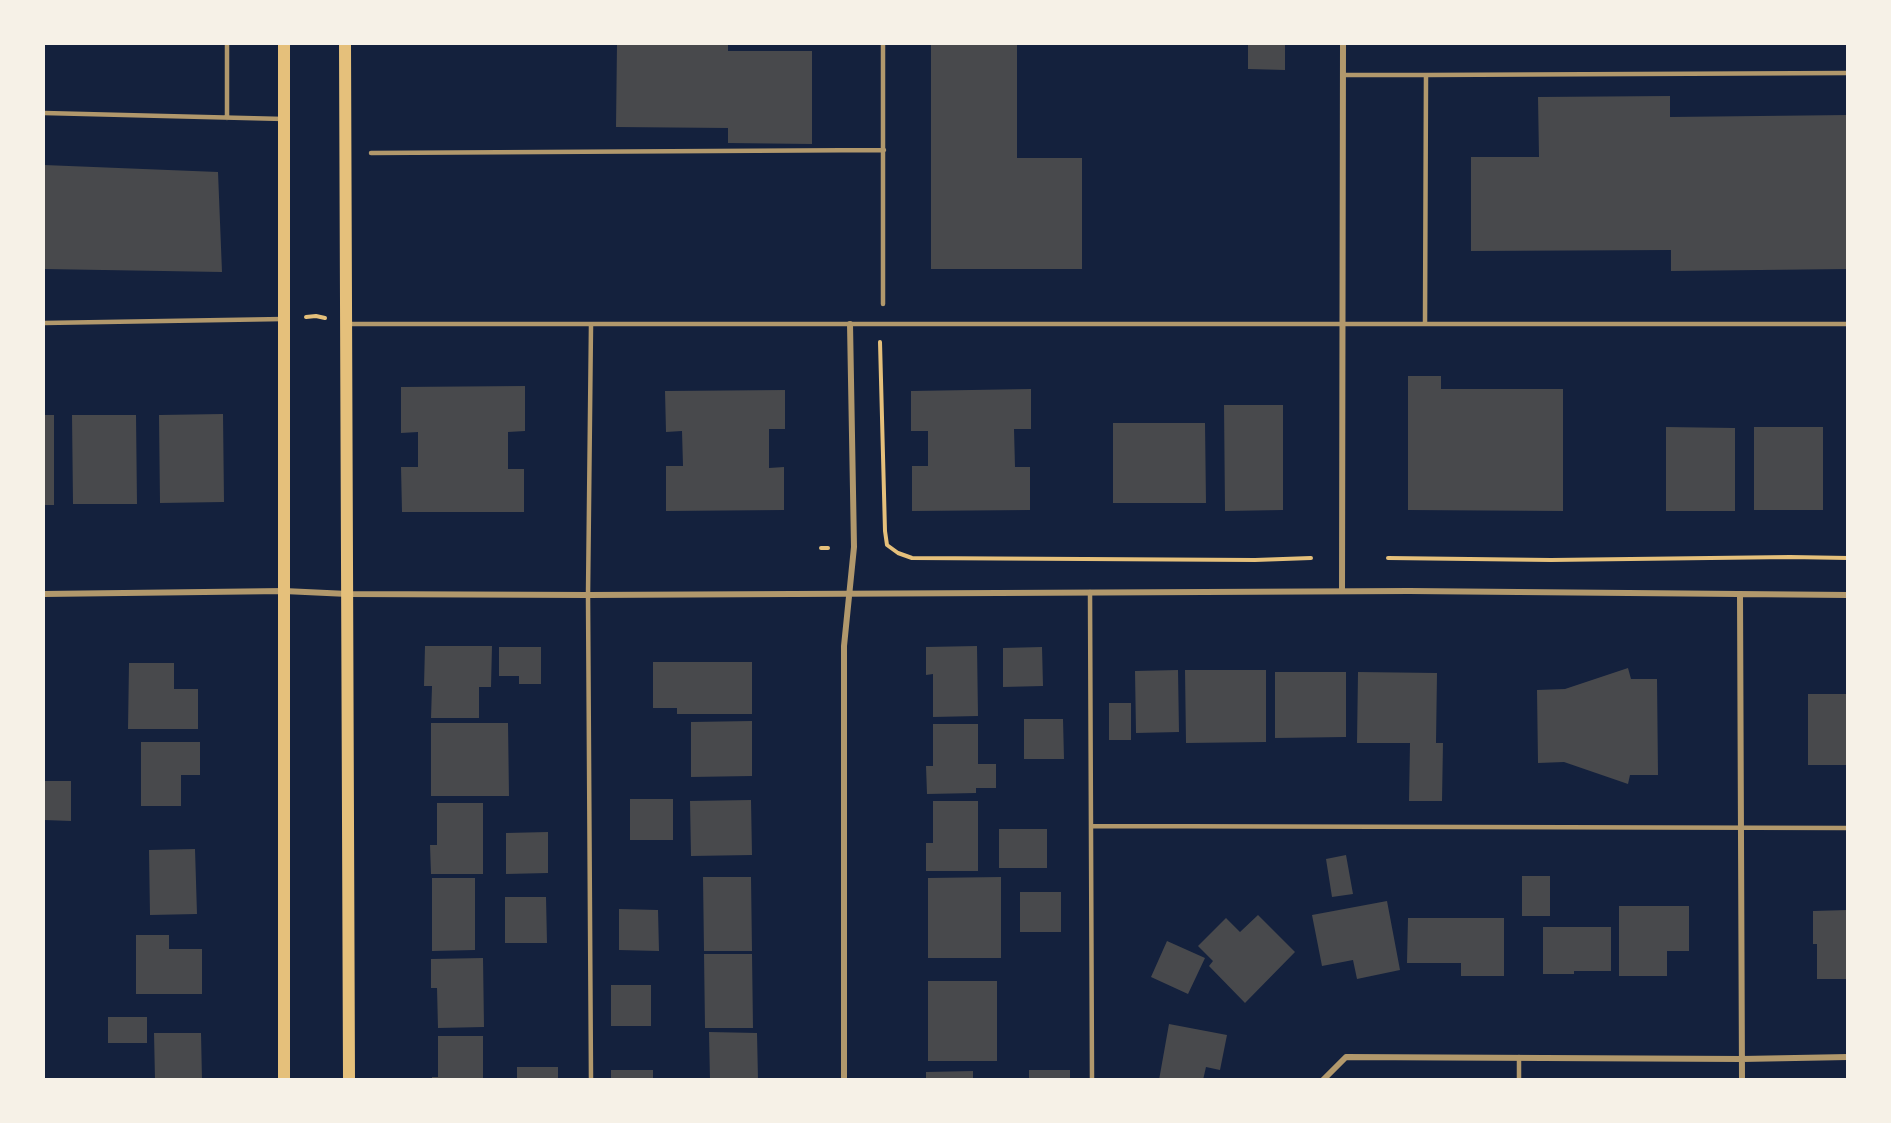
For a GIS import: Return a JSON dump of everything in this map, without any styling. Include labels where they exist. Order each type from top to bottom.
[{"type":"main road","points":[[284,44],[284,1080]]},
{"type":"main road","points":[[345,44],[348,1080]]},
{"type":"street","points":[[1342,591],[1343,44]]},
{"type":"street","points":[[844,1080],[844,645],[854,547],[850,324]]},
{"type":"street","points":[[44,594],[284,591],[348,594],[588,595],[1342,591],[1848,595]]},
{"type":"street","points":[[1740,595],[1742,1080]]},
{"type":"street","points":[[1323,1080],[1346,1057],[1742,1059],[1848,1057]]},
{"type":"lane","points":[[227,44],[227,118]]},
{"type":"lane","points":[[883,304],[884,44]]},
{"type":"lane","points":[[1343,75],[1848,73]]},
{"type":"lane","points":[[1425,324],[1426,75]]},
{"type":"lane","points":[[44,113],[284,119]]},
{"type":"lane","points":[[371,153],[884,150]]},
{"type":"lane","points":[[44,323],[284,319]]},
{"type":"lane","points":[[346,324],[1848,324]]},
{"type":"lane","points":[[591,325],[588,595],[591,1080]]},
{"type":"lane","points":[[1090,592],[1092,1080]]},
{"type":"lane","points":[[1092,826],[1848,828]]},
{"type":"lane","points":[[1519,1057],[1519,1080]]},
{"type":"path","points":[[284,319],[316,316],[346,324]]},
{"type":"path","points":[[879,324],[885,531],[887,545],[898,553],[912,558],[973,560],[1311,558]]},
{"type":"path","points":[[821,548],[828,548]]},
{"type":"path","points":[[1388,558],[1551,560],[1848,558]]},
{"type":"building","points":[[617,44],[728,44],[728,51],[812,51],[812,144],[728,143],[728,128],[616,127]]},
{"type":"building","points":[[931,44],[1017,44],[1017,158],[1082,158],[1082,269],[931,269]]},
{"type":"building","points":[[1248,44],[1285,44],[1285,70],[1248,69]]},
{"type":"building","points":[[1670,96],[1670,117],[1848,115],[1848,269],[1671,271],[1671,250],[1471,251],[1471,157],[1539,157],[1538,97]]},
{"type":"building","points":[[44,165],[218,172],[222,272],[44,269]]},
{"type":"building","points":[[1408,376],[1441,376],[1441,389],[1563,389],[1563,511],[1408,510]]},
{"type":"building","points":[[525,386],[525,431],[508,432],[508,469],[524,469],[524,512],[402,512],[401,467],[418,467],[418,432],[401,433],[401,387]]},
{"type":"building","points":[[1031,389],[1031,429],[1014,429],[1015,467],[1030,467],[1030,510],[912,511],[912,466],[928,466],[928,431],[911,431],[911,391]]},
{"type":"building","points":[[785,390],[785,429],[769,429],[769,468],[784,467],[784,510],[666,511],[666,466],[683,466],[682,431],[666,432],[665,391]]},
{"type":"building","points":[[1224,405],[1283,405],[1283,510],[1225,511]]},
{"type":"building","points":[[223,414],[224,502],[160,503],[159,415]]},
{"type":"building","points":[[44,415],[54,415],[54,505],[44,505]]},
{"type":"building","points":[[72,415],[136,415],[137,504],[73,504]]},
{"type":"building","points":[[1113,423],[1205,423],[1206,503],[1113,503]]},
{"type":"building","points":[[1666,427],[1735,428],[1735,511],[1666,511]]},
{"type":"building","points":[[1754,427],[1823,427],[1823,510],[1754,510]]},
{"type":"building","points":[[425,646],[492,646],[491,687],[479,687],[479,718],[431,718],[432,686],[424,686]]},
{"type":"building","points":[[977,646],[978,716],[933,717],[933,674],[926,675],[926,647]]},
{"type":"building","points":[[499,647],[541,647],[541,684],[519,684],[519,676],[499,676]]},
{"type":"building","points":[[1042,647],[1043,686],[1003,687],[1003,648]]},
{"type":"building","points":[[653,662],[752,662],[752,714],[677,714],[677,708],[653,708]]},
{"type":"building","points":[[129,663],[174,663],[174,689],[198,689],[198,729],[128,729]]},
{"type":"building","points":[[1628,668],[1631,679],[1657,679],[1658,775],[1630,775],[1628,784],[1564,762],[1538,763],[1537,690],[1565,689]]},
{"type":"building","points":[[1178,670],[1179,732],[1136,733],[1135,671]]},
{"type":"building","points":[[1185,670],[1266,670],[1266,742],[1186,743]]},
{"type":"building","points":[[1275,672],[1346,672],[1346,737],[1275,738]]},
{"type":"building","points":[[1358,672],[1437,673],[1436,743],[1443,743],[1442,801],[1409,801],[1410,743],[1357,743]]},
{"type":"building","points":[[1808,694],[1848,694],[1848,765],[1808,765]]},
{"type":"building","points":[[1109,703],[1131,703],[1131,740],[1109,740]]},
{"type":"building","points":[[1024,719],[1063,719],[1064,759],[1024,759]]},
{"type":"building","points":[[752,721],[752,776],[691,777],[691,722]]},
{"type":"building","points":[[431,723],[508,723],[509,796],[431,796]]},
{"type":"building","points":[[933,724],[978,724],[978,764],[996,764],[996,788],[976,788],[976,793],[927,794],[926,766],[933,766]]},
{"type":"building","points":[[141,742],[200,742],[200,775],[181,775],[181,806],[141,806]]},
{"type":"building","points":[[44,781],[71,781],[71,821],[44,820]]},
{"type":"building","points":[[630,799],[673,799],[673,840],[630,840]]},
{"type":"building","points":[[751,800],[752,855],[691,856],[690,801]]},
{"type":"building","points":[[933,801],[978,801],[978,871],[926,871],[926,843],[933,843]]},
{"type":"building","points":[[437,803],[483,803],[483,874],[431,874],[430,845],[437,845]]},
{"type":"building","points":[[999,829],[1047,829],[1047,868],[999,868]]},
{"type":"building","points":[[548,832],[548,873],[506,874],[506,833]]},
{"type":"building","points":[[195,849],[197,914],[150,915],[149,850]]},
{"type":"building","points":[[1346,855],[1353,894],[1332,897],[1326,859]]},
{"type":"building","points":[[1522,876],[1550,876],[1550,916],[1522,916]]},
{"type":"building","points":[[703,877],[751,877],[752,951],[704,951]]},
{"type":"building","points":[[1001,877],[1001,958],[928,958],[928,878]]},
{"type":"building","points":[[432,878],[475,878],[475,950],[432,951]]},
{"type":"building","points":[[1020,892],[1061,892],[1061,932],[1020,932]]},
{"type":"building","points":[[505,897],[546,897],[547,943],[505,943]]},
{"type":"building","points":[[1387,901],[1400,970],[1357,979],[1353,960],[1322,966],[1312,915]]},
{"type":"building","points":[[1619,906],[1689,906],[1689,951],[1667,951],[1667,976],[1619,976]]},
{"type":"building","points":[[619,909],[658,910],[659,951],[619,950]]},
{"type":"building","points":[[1848,910],[1848,979],[1817,979],[1817,944],[1813,944],[1813,911]]},
{"type":"building","points":[[1258,915],[1295,952],[1245,1003],[1209,966],[1213,961],[1198,946],[1226,918],[1240,932]]},
{"type":"building","points":[[1408,918],[1504,918],[1504,976],[1461,976],[1461,963],[1407,963]]},
{"type":"building","points":[[1543,927],[1611,927],[1611,971],[1543,974]]},
{"type":"building","points":[[136,935],[169,935],[169,949],[202,949],[202,994],[136,994]]},
{"type":"building","points":[[1167,941],[1205,958],[1188,994],[1151,977]]},
{"type":"building","points":[[704,954],[752,954],[753,1028],[705,1028]]},
{"type":"building","points":[[483,958],[484,1027],[438,1028],[437,988],[431,988],[431,959]]},
{"type":"building","points":[[928,981],[997,981],[997,1061],[928,1061]]},
{"type":"building","points":[[611,985],[651,985],[651,1026],[611,1026]]},
{"type":"building","points":[[108,1017],[147,1017],[147,1043],[108,1043]]},
{"type":"building","points":[[1169,1024],[1227,1035],[1220,1070],[1206,1067],[1203,1080],[1159,1080]]},
{"type":"building","points":[[709,1032],[757,1033],[758,1080],[710,1080]]},
{"type":"building","points":[[154,1033],[201,1033],[202,1080],[155,1080]]},
{"type":"building","points":[[438,1036],[483,1036],[483,1080],[432,1080],[432,1077],[438,1077]]},
{"type":"building","points":[[517,1067],[558,1067],[558,1080],[517,1080]]},
{"type":"building","points":[[611,1070],[653,1070],[653,1080],[611,1080]]},
{"type":"building","points":[[1029,1070],[1070,1070],[1070,1080],[1029,1080]]},
{"type":"building","points":[[973,1071],[973,1080],[926,1080],[926,1072]]}]
